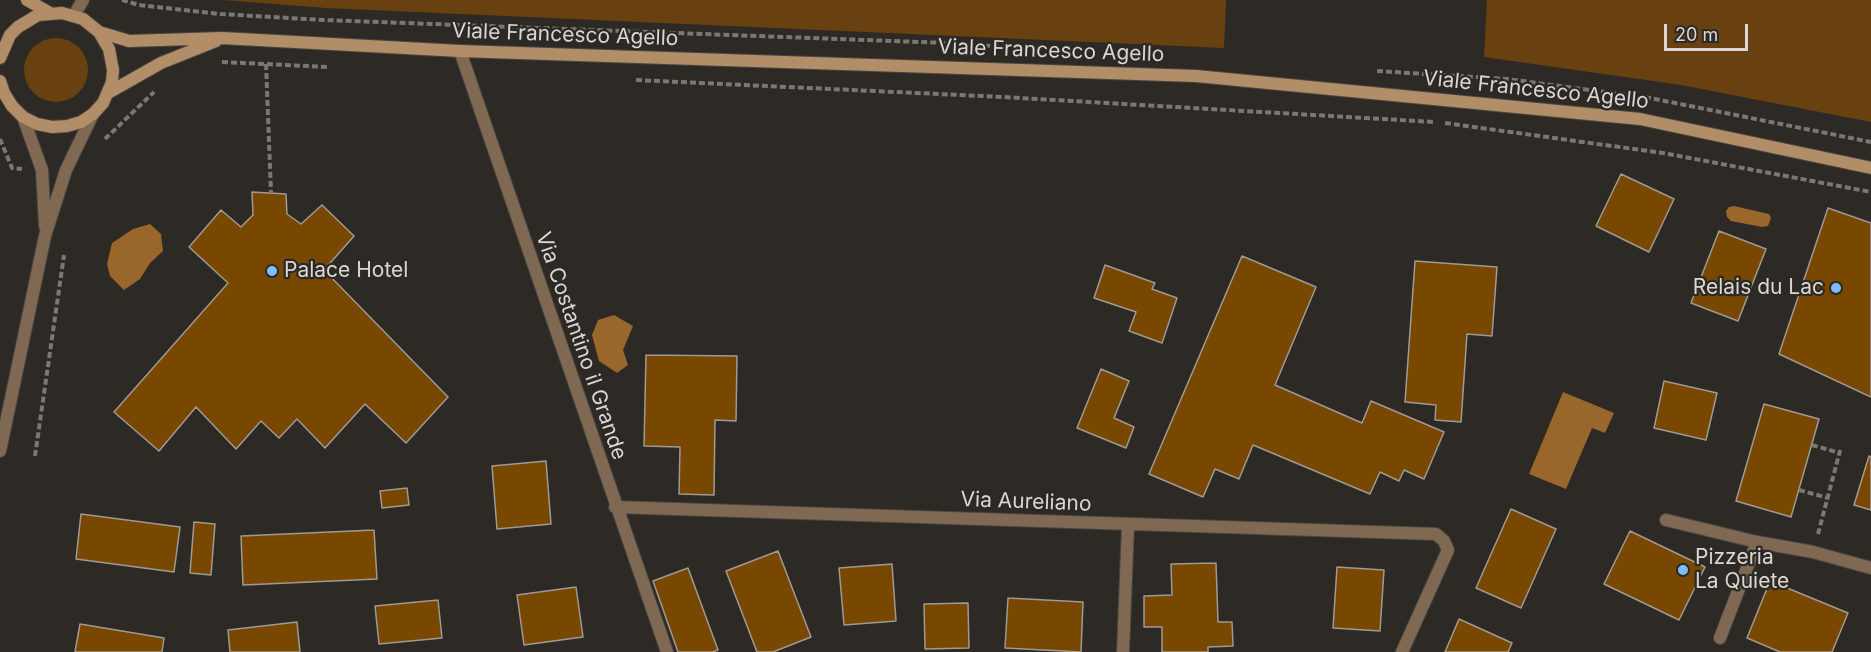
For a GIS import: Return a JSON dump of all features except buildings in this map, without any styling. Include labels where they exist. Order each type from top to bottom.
[{"type":"main road","points":[[27,0],[50,13]]},
{"type":"main road","points":[[0,58],[10,35],[18,27],[38,15],[50,13],[74,15],[91,25],[105,39],[112,58],[112,81],[103,104],[81,122],[52,127],[37,124],[23,117],[1,90]]},
{"type":"main road","name":"Viale Francesco Agello","points":[[99,32],[129,41],[222,38],[460,51],[1196,76],[1640,119],[1871,168]]},
{"type":"main road","name":"Viale Francesco Agello","points":[[108,93],[161,63],[222,38]]},
{"type":"street","points":[[74,15],[83,0]]},
{"type":"street","name":"Via Costantino il Grande","points":[[460,51],[615,507],[667,652]]},
{"type":"street","points":[[0,451],[45,236],[66,170],[93,114]]},
{"type":"street","points":[[23,117],[42,170],[45,236]]},
{"type":"street","name":"Via Aureliano","points":[[615,507],[1436,534],[1444,541],[1448,550],[1402,652]]},
{"type":"street","points":[[1666,520],[1757,542],[1813,552],[1871,568]]},
{"type":"street","points":[[1123,652],[1128,525]]},
{"type":"street","points":[[1720,638],[1757,542]]},
{"type":"path","points":[[214,64],[224,61],[337,67]]},
{"type":"path","points":[[266,64],[271,194]]},
{"type":"path","points":[[634,80],[1003,97],[1439,122],[1663,153],[1871,192]]},
{"type":"path","points":[[103,141],[155,90]]},
{"type":"path","points":[[0,139],[12,168],[42,170]]},
{"type":"path","points":[[35,456],[65,245]]},
{"type":"path","points":[[1812,445],[1840,453]]},
{"type":"path","points":[[1813,552],[1841,447]]},
{"type":"path","points":[[1798,490],[1828,498]]},
{"type":"shaded area","points":[[223,0],[1226,0],[1224,48],[326,8]]},
{"type":"shaded area","points":[[1487,0],[1871,0],[1871,122],[1681,85],[1484,57]]},
{"type":"shaded area","points":[[56,38],[68,40],[79,47],[86,58],[88,70],[86,82],[79,93],[68,100],[56,102],[44,100],[33,93],[26,82],[24,70],[26,58],[33,47],[44,40]]},
{"type":"shaded area","points":[[1734,206],[1769,214],[1771,218],[1768,226],[1731,221],[1726,211],[1729,207]]},
{"type":"shaded area","points":[[150,224],[161,234],[163,251],[150,263],[140,279],[124,290],[110,276],[107,264],[112,243],[133,229]]},
{"type":"shaded area","points":[[614,315],[633,326],[623,350],[628,365],[617,373],[599,361],[592,335],[598,320]]},
{"type":"shaded area","points":[[1563,392],[1614,413],[1605,433],[1592,428],[1566,489],[1529,474]]},
{"type":"place","name":"Palace Hotel","points":[[272,271]]},
{"type":"place","name":"Relais du Lac","points":[[1836,288]]},
{"type":"place","name":"Pizzeria La Quiete","points":[[1683,570]]}]
